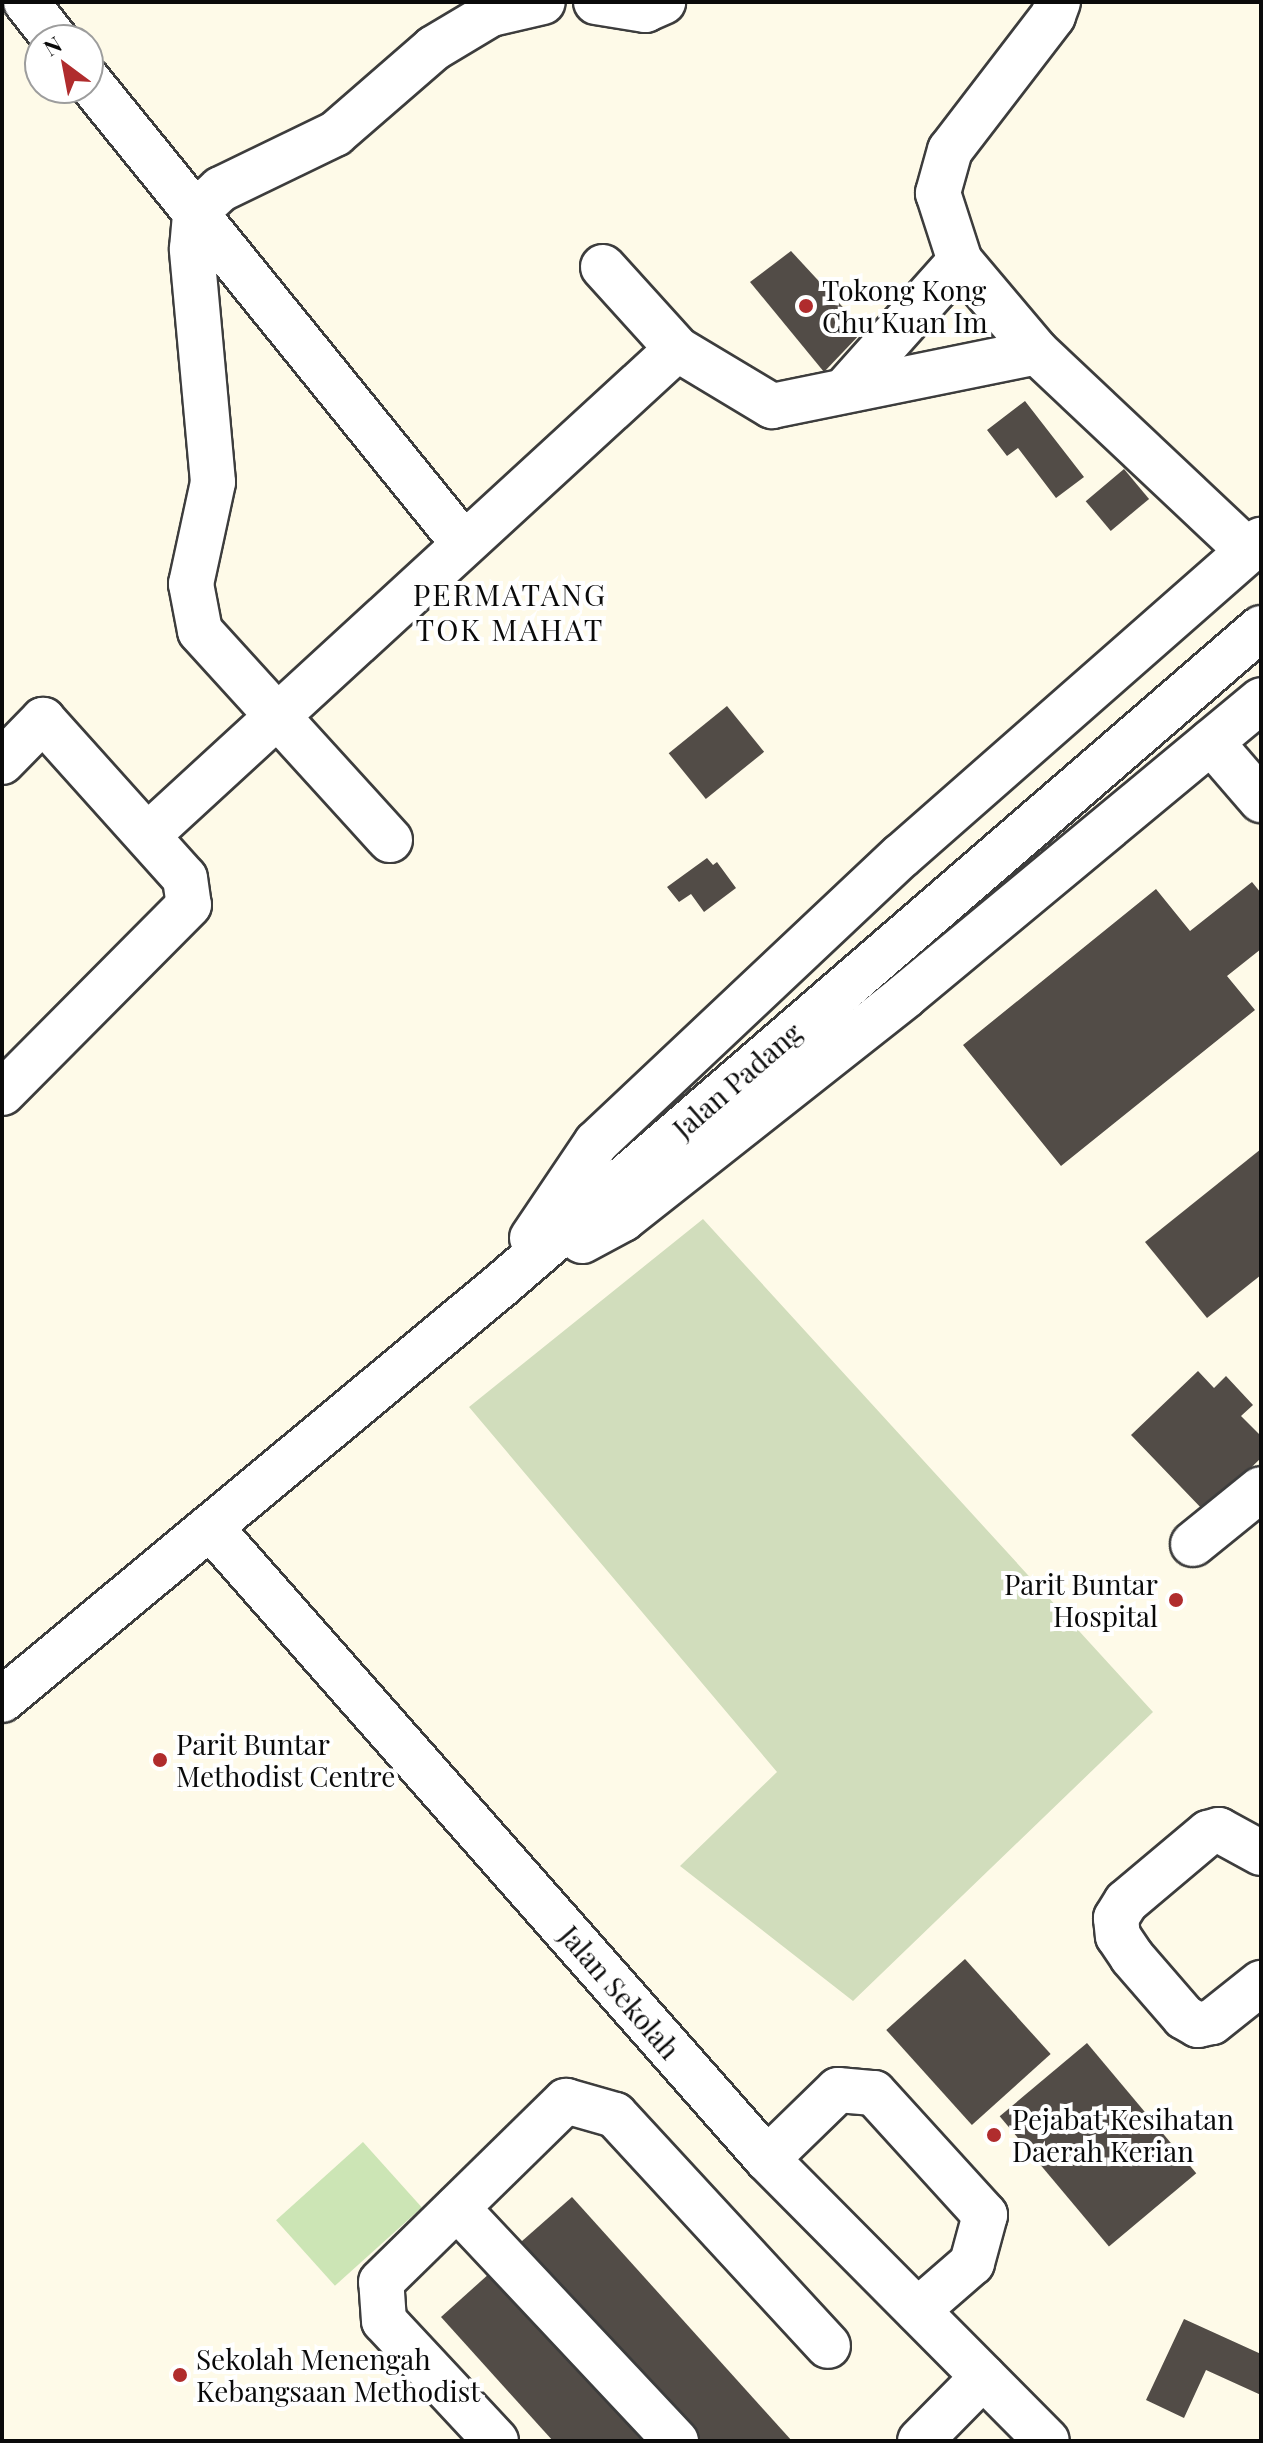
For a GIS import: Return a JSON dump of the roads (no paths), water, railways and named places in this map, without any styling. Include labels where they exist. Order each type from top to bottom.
[{"type":"street","points":[[26,2],[43,24]]},
{"type":"street","points":[[390,840],[200,631],[191,584],[213,482],[192,249],[195,213],[221,189],[335,134],[434,48],[491,14],[543,2]]},
{"type":"street","points":[[596,2],[645,10],[663,2]]},
{"type":"street","points":[[500,1286],[596,1143],[901,856],[1254,545],[1037,352],[960,261],[938,193],[950,150],[1053,16],[1058,2]]},
{"type":"street","points":[[104,100],[463,543]]},
{"type":"street","points":[[845,390],[960,261]]},
{"type":"street","points":[[603,267],[677,349],[772,406],[1037,352]]},
{"type":"street","points":[[148,835],[274,715],[677,349]]},
{"type":"street","name":"Jalan Padang","points":[[2,1700],[500,1286],[1261,628]]},
{"type":"street","points":[[500,1286],[623,1219],[905,996],[1261,700]]},
{"type":"street","points":[[2,762],[43,720],[185,878],[189,905],[2,1093]]},
{"type":"street","points":[[1211,742],[1261,800]]},
{"type":"street","points":[[1193,1544],[1261,1489]]},
{"type":"street","name":"Jalan Sekolah","points":[[210,1527],[767,2159],[1047,2441]]},
{"type":"street","points":[[1261,1853],[1219,1830],[1208,1833],[1126,1902],[1116,1918],[1118,1936],[1132,1957],[1184,2017],[1198,2025],[1212,2022],[1261,1983]]},
{"type":"street","points":[[767,2159],[838,2090],[874,2093],[985,2215],[972,2263],[918,2310]]},
{"type":"street","points":[[496,2441],[384,2321],[381,2282],[566,2101],[615,2115],[828,2346]]},
{"type":"street","points":[[457,2208],[676,2441]]},
{"type":"street","points":[[920,2441],[983,2377]]},
{"type":"place","name":"Tokong Kong Chu Kuan Im","points":[[806,306]]},
{"type":"place","name":"Parit Buntar Hospital","points":[[1176,1600]]},
{"type":"place","name":"Parit Buntar Methodist Centre","points":[[160,1760]]},
{"type":"place","name":"Pejabat Kesihatan Daerah Kerian","points":[[994,2135]]},
{"type":"place","name":"Sekolah Menengah Kebangsaan Methodist","points":[[180,2375]]},
{"type":"district","name":"PERMATANG TOK MAHAT","points":[[510,611]]}]
